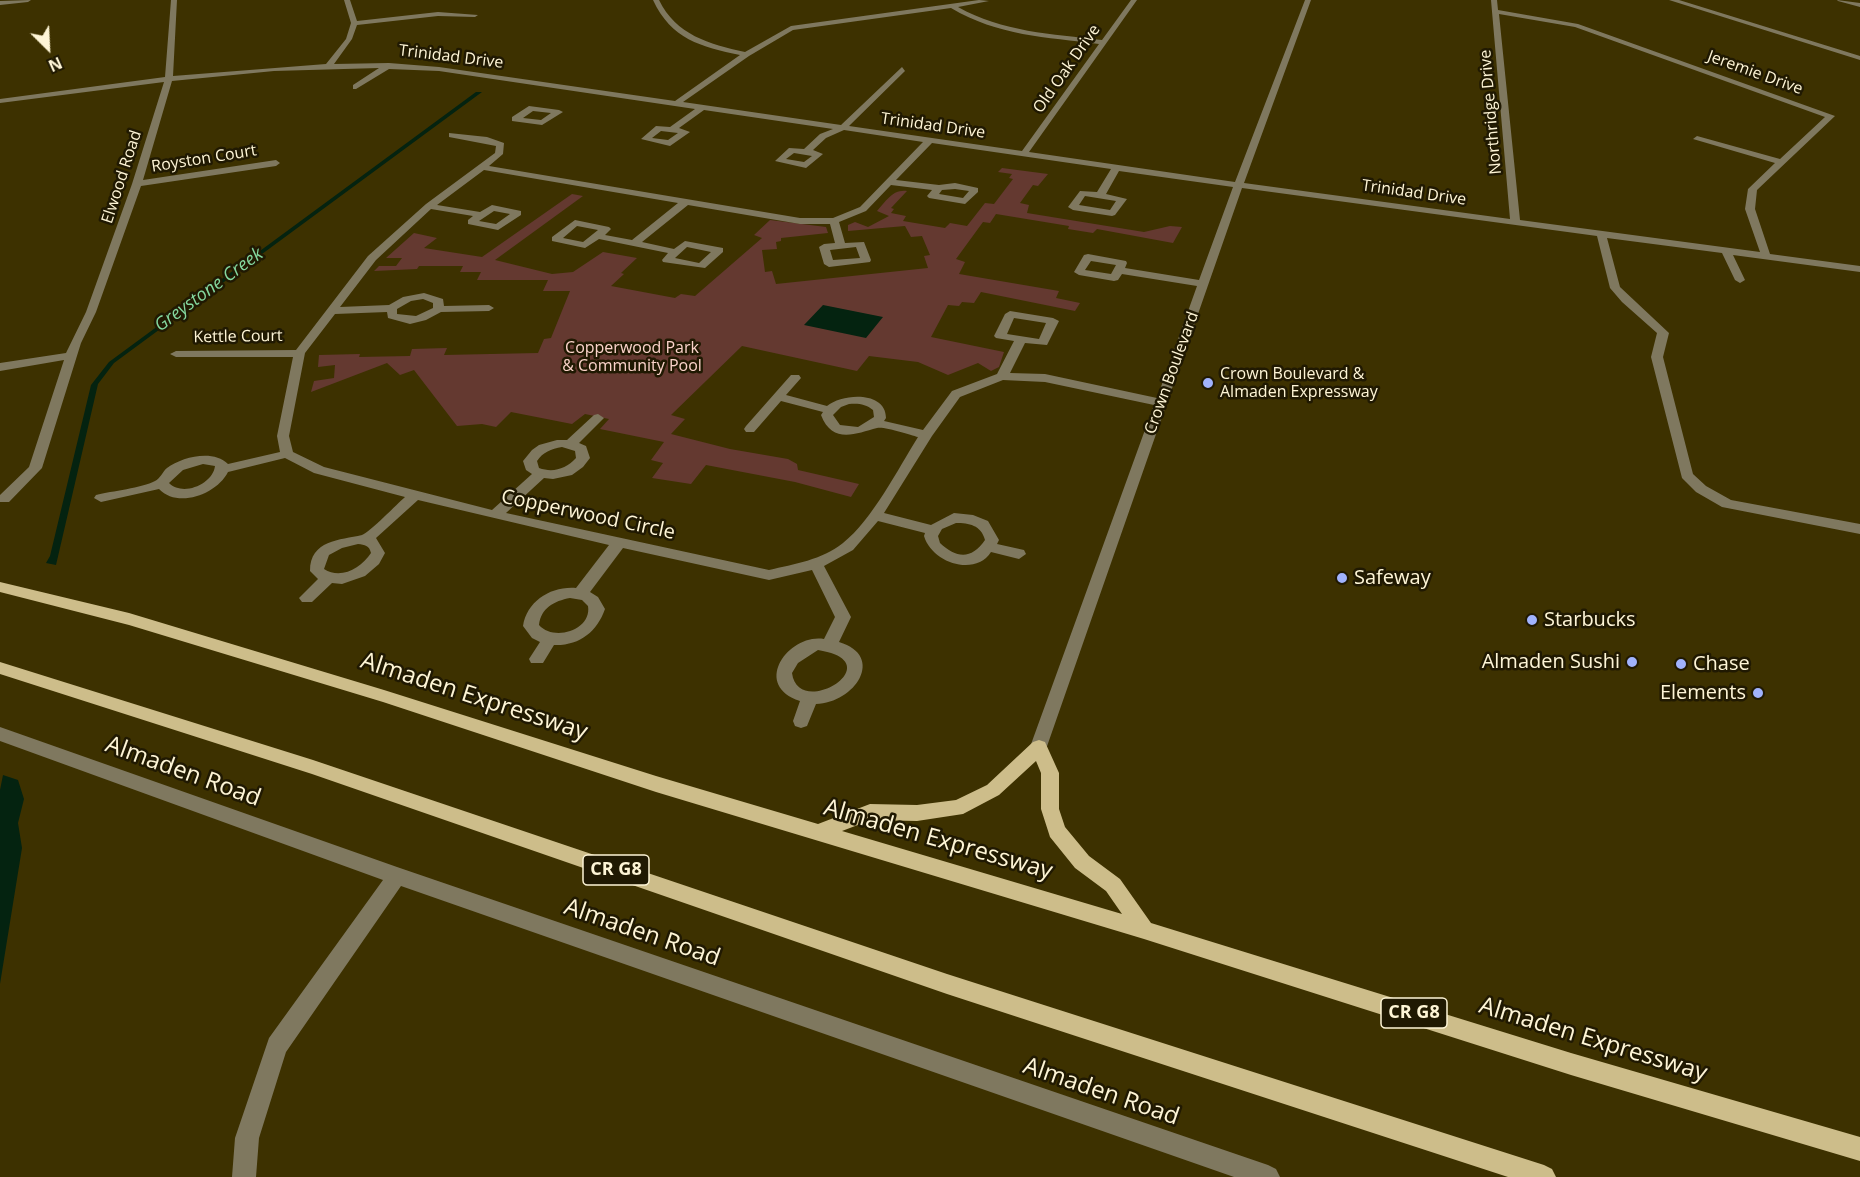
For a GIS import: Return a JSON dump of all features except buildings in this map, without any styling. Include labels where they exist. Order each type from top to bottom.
[{"type":"main road","name":"Almaden Expressway","points":[[0,587],[151,626],[818,833],[1144,930],[1571,1064],[1860,1149]]},
{"type":"main road","name":"CR G8","points":[[0,668],[313,767],[947,984],[1544,1177]]},
{"type":"main road","points":[[818,833],[870,812],[917,813],[957,808],[993,790],[1039,747],[1050,773],[1050,809],[1056,831],[1095,875],[1113,885],[1144,930]]},
{"type":"street","points":[[0,2],[28,0]]},
{"type":"street","name":"Elwood Road","points":[[4,499],[35,468],[70,356],[91,312],[137,184],[171,70],[174,0]]},
{"type":"street","points":[[329,65],[349,39],[354,23],[347,0]]},
{"type":"street","points":[[656,0],[659,10],[684,36],[707,46],[746,54]]},
{"type":"street","name":"Old Oak Drive","points":[[1024,154],[1134,0]]},
{"type":"street","name":"Crown Boulevard","points":[[1039,747],[1239,185],[1308,0]]},
{"type":"street","name":"Northridge Drive","points":[[1494,0],[1497,12],[1515,222]]},
{"type":"street","points":[[1672,0],[1860,58]]},
{"type":"street","points":[[1840,0],[1860,5]]},
{"type":"street","points":[[677,104],[746,54],[791,28],[986,1]]},
{"type":"street","points":[[952,6],[976,20],[1011,31],[1102,42]]},
{"type":"street","name":"Jeremie Drive","points":[[1497,12],[1576,26],[1832,116],[1753,189],[1750,209],[1766,256]]},
{"type":"street","points":[[354,23],[438,14],[476,15]]},
{"type":"street","name":"Trinidad Drive","points":[[0,101],[240,70],[329,65],[389,65],[439,69],[1116,168],[1860,269]]},
{"type":"street","points":[[356,87],[389,65]]},
{"type":"street","points":[[806,152],[823,136],[843,128],[902,69]]},
{"type":"street","points":[[546,110],[581,89]]},
{"type":"street","points":[[671,130],[702,107]]},
{"type":"street","points":[[223,469],[287,454],[283,436],[299,353],[372,258],[429,206],[499,154],[501,145],[487,140],[452,135]]},
{"type":"street","points":[[1697,139],[1780,162]]},
{"type":"street","points":[[482,167],[800,221],[834,221],[863,209],[929,141]]},
{"type":"street","name":"Royston Court","points":[[137,184],[276,163]]},
{"type":"street","points":[[1100,195],[1116,168]]},
{"type":"street","points":[[888,182],[939,188]]},
{"type":"street","points":[[633,244],[687,201]]},
{"type":"street","points":[[429,206],[482,215],[471,222],[498,227],[508,220],[527,223]]},
{"type":"street","points":[[834,221],[841,246]]},
{"type":"street","points":[[1601,234],[1614,287],[1629,303],[1654,321],[1663,333],[1656,357],[1687,475],[1701,489],[1727,504],[1860,529]]},
{"type":"street","points":[[596,236],[676,252]]},
{"type":"street","points":[[1726,251],[1740,280]]},
{"type":"street","points":[[1118,270],[1204,284]]},
{"type":"street","points":[[330,311],[392,308],[401,301],[424,296],[436,299],[440,305],[438,309]]},
{"type":"street","points":[[392,308],[392,316],[410,320],[427,316],[438,309],[489,308]]},
{"type":"street","points":[[1002,376],[1021,339]]},
{"type":"street","name":"Kettle Court","points":[[176,354],[299,353]]},
{"type":"street","points":[[0,367],[70,356]]},
{"type":"street","name":"Copperwood Circle","points":[[287,454],[319,470],[416,495],[769,575],[816,564],[848,547],[875,516],[926,435],[956,394],[1002,376],[1045,378],[1162,403]]},
{"type":"street","points":[[750,429],[795,378]]},
{"type":"street","points":[[779,397],[830,410]]},
{"type":"street","points":[[877,423],[881,413],[874,404],[867,401],[841,402],[830,410],[828,420],[837,428],[863,430],[877,423],[926,435]]},
{"type":"street","points":[[570,444],[598,418]]},
{"type":"street","points":[[495,514],[540,474],[566,473],[580,464],[583,454],[581,449],[570,444],[553,444],[533,455],[530,466],[540,474]]},
{"type":"street","points":[[101,498],[162,484],[175,468],[193,461],[218,462],[223,469]]},
{"type":"street","points":[[162,484],[169,492],[187,493],[208,486],[221,475],[223,469]]},
{"type":"street","points":[[366,540],[416,495]]},
{"type":"street","points":[[875,516],[933,530]]},
{"type":"street","points":[[954,518],[972,519],[987,528],[992,540],[990,547],[976,557],[954,559],[936,551],[931,544],[933,530],[945,521],[954,518]]},
{"type":"street","points":[[366,540],[374,542],[378,553],[369,567],[349,577],[328,578],[317,571],[318,560],[322,553],[339,543],[366,540]]},
{"type":"street","points":[[580,594],[620,541]]},
{"type":"street","points":[[990,547],[1019,554]]},
{"type":"street","points":[[816,564],[843,617],[830,644]]},
{"type":"street","points":[[307,598],[328,578]]},
{"type":"street","points":[[570,593],[580,594],[595,602],[597,609],[591,625],[573,637],[550,639],[535,632],[531,626],[535,611],[550,598],[570,593]]},
{"type":"street","points":[[537,659],[550,639]]},
{"type":"street","points":[[830,644],[848,652],[854,659],[855,675],[850,684],[833,695],[810,697],[798,694],[785,679],[784,669],[796,652],[806,647],[830,644]]},
{"type":"street","points":[[801,721],[810,697]]},
{"type":"street","name":"Almaden Road","points":[[0,734],[397,876],[1268,1177]]},
{"type":"street","points":[[244,1177],[247,1138],[277,1046],[397,876]]},
{"type":"green space","name":"Copperwood Park & Community Pool","points":[[1002,168],[1048,174],[1038,186],[1033,185],[1020,203],[1029,205],[1027,213],[1144,232],[1170,226],[1182,227],[1173,243],[1097,229],[1093,233],[1068,229],[1069,226],[996,214],[990,223],[983,222],[956,259],[965,262],[959,274],[1059,291],[1056,298],[1080,303],[1075,311],[981,292],[974,303],[962,302],[959,306],[948,305],[931,337],[1004,352],[999,367],[991,371],[978,363],[948,375],[918,362],[869,356],[857,371],[742,346],[671,415],[685,419],[671,434],[730,449],[788,459],[797,464],[798,470],[859,484],[851,497],[795,482],[706,465],[691,484],[652,478],[663,463],[651,460],[664,442],[600,429],[609,419],[585,414],[572,424],[511,412],[496,427],[482,424],[457,426],[414,370],[400,375],[387,363],[311,392],[314,381],[334,378],[335,365],[318,367],[319,355],[410,356],[412,349],[447,348],[444,355],[538,353],[544,339],[551,338],[570,291],[543,291],[548,280],[477,280],[481,272],[460,272],[463,266],[419,266],[417,269],[374,271],[379,266],[396,266],[402,258],[386,258],[414,233],[437,238],[424,248],[482,257],[572,194],[583,196],[495,260],[552,274],[573,272],[603,252],[637,258],[611,286],[675,298],[681,294],[695,296],[762,238],[754,235],[770,220],[826,227],[828,233],[781,238],[781,241],[776,242],[777,249],[762,250],[765,272],[772,271],[776,284],[928,268],[924,256],[930,255],[922,236],[911,237],[905,226],[848,231],[848,225],[855,222],[868,227],[889,216],[877,211],[890,196],[907,191],[891,208],[894,209],[891,213],[906,216],[903,221],[945,228],[950,223],[967,226],[985,203],[994,204],[1013,179],[1009,178],[1012,174],[998,172]]},
{"type":"water","name":"Greystone Creek","points":[[476,92],[482,92],[114,363],[98,384],[56,565],[46,563],[50,556],[91,385],[109,362]]},
{"type":"water","points":[[823,305],[883,317],[866,338],[804,325]]},
{"type":"water","points":[[3,775],[18,780],[24,799],[18,823],[22,848],[0,984],[0,790]]},
{"type":"place","name":"Crown Boulevard & Almaden Expressway","points":[[1208,383]]},
{"type":"place","name":"Safeway","points":[[1342,578]]},
{"type":"place","name":"Starbucks","points":[[1532,620]]},
{"type":"place","name":"Almaden Sushi","points":[[1632,662]]},
{"type":"place","name":"Chase","points":[[1681,664]]},
{"type":"place","name":"Elements","points":[[1758,693]]}]
